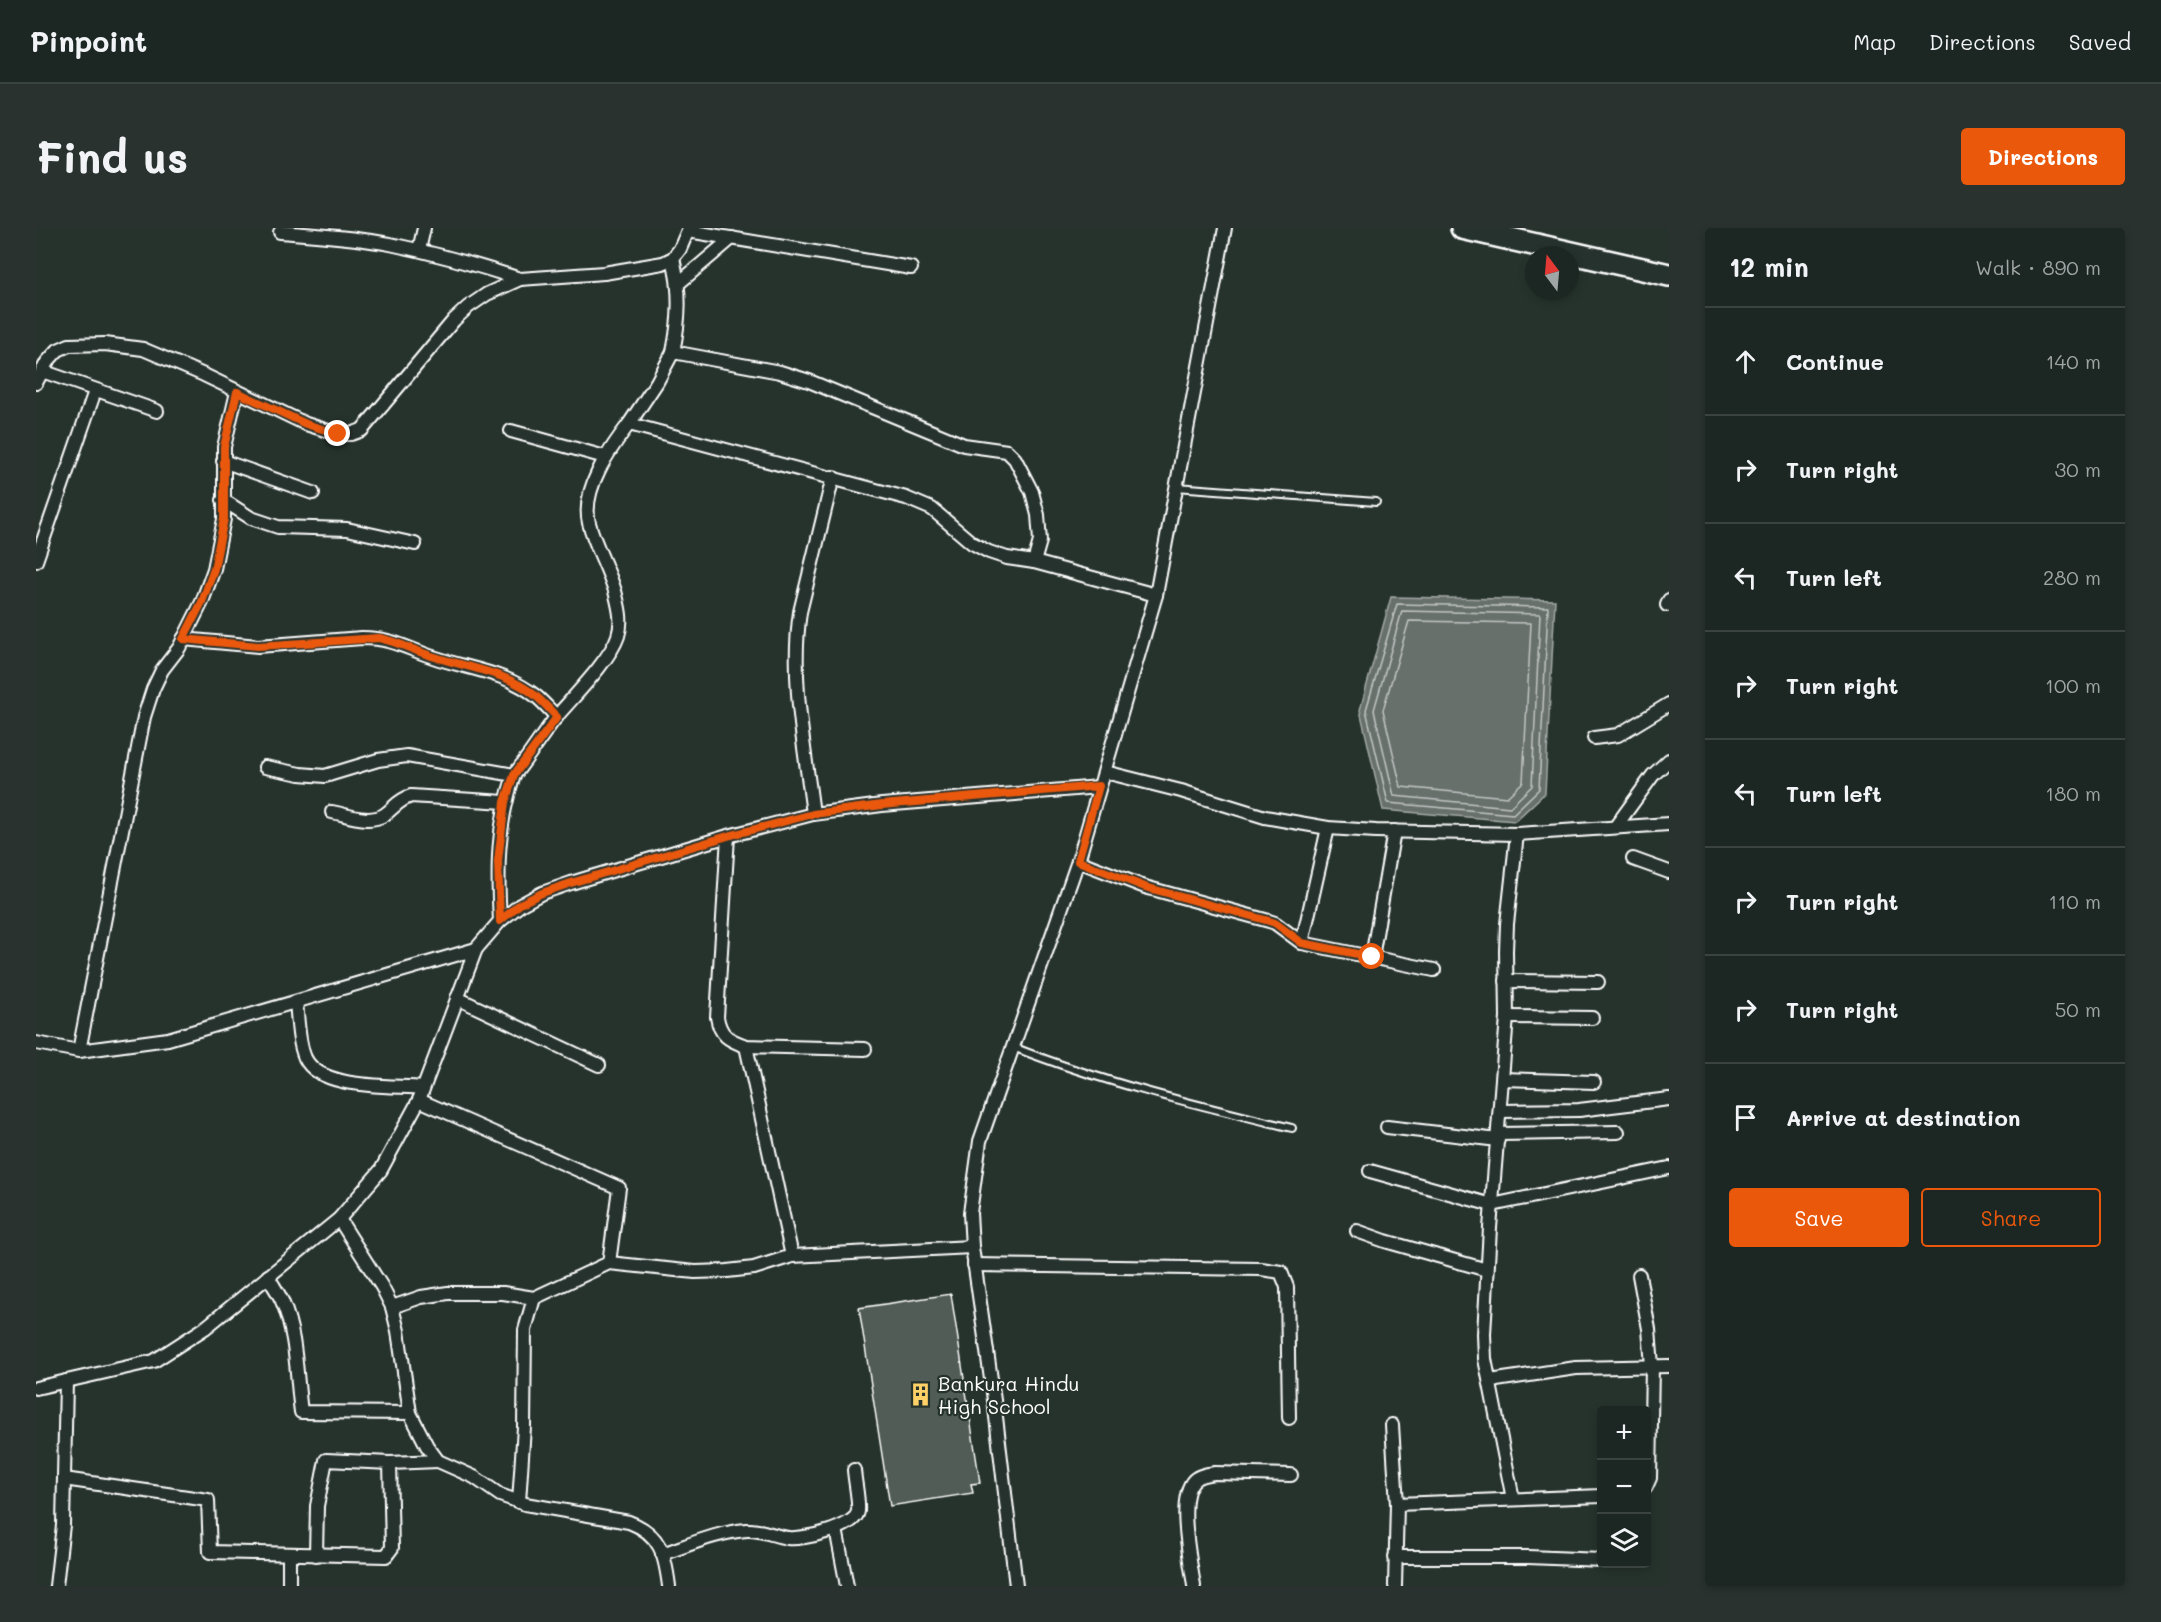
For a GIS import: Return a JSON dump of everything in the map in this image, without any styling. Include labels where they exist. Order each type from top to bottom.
[{"type":"highway","points":[[1461,228],[1669,275]]},
{"type":"street","points":[[419,250],[424,228]]},
{"type":"street","points":[[1016,1586],[994,1400],[972,1247],[970,1213],[980,1140],[1078,861],[1156,595],[1225,228]]},
{"type":"street","points":[[280,232],[341,237],[419,250],[520,279],[604,273],[663,263],[673,258],[680,249],[688,230],[911,268]]},
{"type":"street","points":[[679,283],[732,238]]},
{"type":"street","points":[[500,921],[498,861],[505,802],[514,775],[618,638],[620,612],[609,571],[588,520],[590,496],[604,457],[657,382],[673,352],[679,323],[679,283],[673,258]]},
{"type":"street","points":[[36,383],[57,350],[69,345],[105,344],[143,349],[306,424],[338,434],[351,434],[362,430],[454,320],[468,307],[487,294],[520,279]]},
{"type":"street","points":[[673,352],[780,372],[809,381],[964,445],[1006,451],[1015,459],[1028,484],[1038,515],[1040,541],[1034,562]]},
{"type":"street","points":[[42,371],[157,411]]},
{"type":"street","points":[[36,561],[95,391]]},
{"type":"street","points":[[79,1051],[144,717],[153,689],[202,602],[214,569],[224,519],[222,461],[237,392]]},
{"type":"street","points":[[629,424],[833,477],[921,503],[932,509],[972,543],[989,552],[1156,595]]},
{"type":"street","points":[[511,431],[604,457]]},
{"type":"street","points":[[222,461],[313,493]]},
{"type":"street","points":[[813,814],[799,698],[797,633],[833,477]]},
{"type":"street","points":[[223,500],[250,518],[278,527],[347,529],[415,544]]},
{"type":"street","points":[[183,639],[258,646],[362,638],[394,641],[434,657],[501,677],[536,696],[557,717]]},
{"type":"street","points":[[1594,738],[1618,735],[1669,704]]},
{"type":"street","points":[[265,767],[325,776],[378,760],[406,756],[514,775]]},
{"type":"street","points":[[1616,826],[1653,775],[1669,760]]},
{"type":"street","points":[[1105,772],[1181,791],[1265,817],[1328,828],[1517,834],[1669,824]]},
{"type":"street","points":[[36,1388],[154,1361],[205,1328],[339,1219],[381,1170],[421,1094],[476,949],[500,921],[520,904],[542,893],[728,836],[813,814],[882,805],[1099,786]]},
{"type":"street","points":[[332,812],[362,818],[377,818],[385,814],[397,802],[411,796],[505,802]]},
{"type":"street","points":[[1302,943],[1328,828]]},
{"type":"street","points":[[1372,957],[1394,831]]},
{"type":"street","points":[[1513,1499],[1485,1359],[1484,1334],[1507,1017],[1507,924],[1517,834]]},
{"type":"street","points":[[728,836],[717,1017],[719,1029],[731,1041],[746,1046],[865,1049]]},
{"type":"street","points":[[1633,859],[1669,872]]},
{"type":"street","points":[[1078,861],[1145,887],[1275,923],[1302,943],[1434,970]]},
{"type":"street","points":[[36,1043],[79,1051],[168,1039],[476,949]]},
{"type":"street","points":[[1506,981],[1598,982]]},
{"type":"street","points":[[457,998],[599,1065]]},
{"type":"street","points":[[296,1002],[302,1051],[312,1068],[319,1074],[340,1082],[421,1094],[619,1188],[609,1263]]},
{"type":"street","points":[[1507,1017],[1592,1018]]},
{"type":"street","points":[[746,1046],[792,1256]]},
{"type":"street","points":[[1503,1079],[1594,1082]]},
{"type":"street","points":[[1501,1111],[1579,1110],[1669,1099]]},
{"type":"street","points":[[1387,1126],[1499,1137],[1618,1132]]},
{"type":"street","points":[[1370,1171],[1492,1205],[1669,1168]]},
{"type":"street","points":[[339,1219],[392,1307],[398,1331],[410,1413],[427,1446],[438,1461]]},
{"type":"street","points":[[1357,1231],[1487,1270]]},
{"type":"street","points":[[392,1307],[448,1293],[503,1293],[534,1298],[609,1263],[696,1272],[727,1271],[754,1268],[792,1256],[972,1247]]},
{"type":"street","points":[[974,1265],[1261,1269],[1281,1272],[1287,1287],[1289,1418]]},
{"type":"street","points":[[1639,1275],[1652,1366],[1650,1460]]},
{"type":"street","points":[[268,1276],[282,1301],[288,1320],[296,1359],[301,1412],[410,1413]]},
{"type":"street","points":[[519,1502],[525,1330],[534,1298]]},
{"type":"street","points":[[1490,1381],[1576,1368],[1669,1366]]},
{"type":"street","points":[[56,1586],[62,1534],[66,1381]]},
{"type":"street","points":[[1392,1425],[1396,1503],[1395,1586]]},
{"type":"street","points":[[316,1555],[317,1506],[326,1460],[390,1463],[438,1461],[474,1477],[500,1495],[519,1502],[629,1522],[651,1533],[666,1564],[669,1586]]},
{"type":"street","points":[[64,1479],[208,1500],[210,1552],[386,1556],[392,1548],[390,1463]]},
{"type":"street","points":[[662,1554],[735,1531],[761,1531],[796,1538],[836,1529],[854,1520],[858,1513],[854,1470]]},
{"type":"street","points":[[1194,1586],[1185,1510],[1187,1494],[1194,1480],[1205,1474],[1215,1473],[1291,1475]]},
{"type":"street","points":[[1396,1503],[1597,1496]]},
{"type":"street","points":[[836,1529],[847,1586]]},
{"type":"street","points":[[289,1554],[289,1586]]},
{"type":"street","points":[[1395,1557],[1528,1557],[1597,1560]]},
{"type":"lane","points":[[1176,487],[1376,502]]},
{"type":"lane","points":[[1013,1046],[1064,1067],[1102,1079],[1292,1128]]},
{"type":"water","points":[[1391,597],[1555,600],[1545,793],[1515,821],[1383,810],[1360,710]]},
{"type":"building","name":"Bankura Hindu High School","points":[[951,1294],[980,1483],[971,1484],[973,1493],[890,1506],[859,1308]]},
{"type":"place","name":"Bankura Hindu High School","points":[[920,1395]]},
{"type":"route","points":[[338,434],[306,424],[237,392],[222,461],[224,519],[214,569],[202,602],[183,639],[258,646],[379,638],[488,672],[536,696],[557,717],[514,775],[505,802],[498,861],[500,921],[520,904],[571,883],[728,836],[813,814],[882,805],[1099,786],[1078,861],[1145,887],[1275,923],[1302,943],[1372,957]]}]
